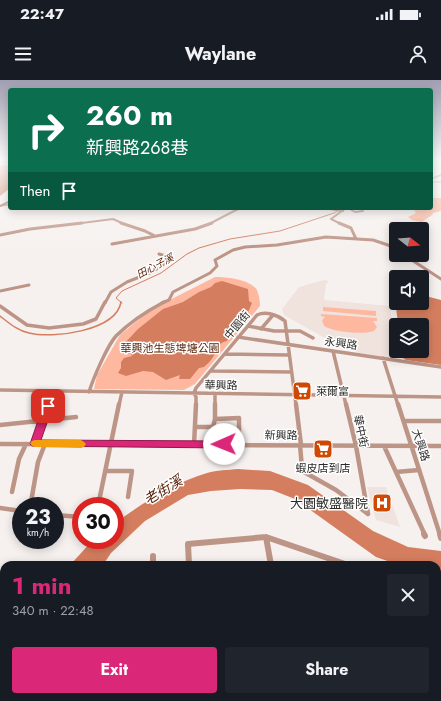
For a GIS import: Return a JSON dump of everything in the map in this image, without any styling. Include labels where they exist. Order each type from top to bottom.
[{"type":"street","points":[[112,244],[195,229],[214,222],[236,210]]},
{"type":"street","points":[[337,210],[343,211]]},
{"type":"street","points":[[351,210],[355,212],[363,211]]},
{"type":"street","points":[[343,211],[331,219],[351,228],[356,239]]},
{"type":"street","points":[[0,235],[30,229],[113,219],[121,224],[149,232],[155,236]]},
{"type":"street","points":[[89,392],[94,376],[115,337],[151,309],[169,300],[173,292],[212,272],[217,266],[215,260],[219,256],[245,247],[277,245],[326,237],[373,240],[389,246]]},
{"type":"street","points":[[0,306],[27,326],[49,328],[83,324],[96,319],[111,292],[127,282],[152,272],[173,258],[159,254]]},
{"type":"street","points":[[415,262],[441,279]]},
{"type":"street","points":[[0,291],[29,285]]},
{"type":"street","name":"中園街","points":[[194,393],[196,388],[238,337],[260,313],[273,315]]},
{"type":"street","points":[[261,329],[273,315],[283,318],[285,321],[285,331],[300,445]]},
{"type":"street","points":[[248,326],[261,329],[300,331],[313,338]]},
{"type":"street","name":"永興路","points":[[238,337],[440,367]]},
{"type":"street","name":"華中街","points":[[300,445],[302,468],[304,472],[336,490],[368,514],[356,446],[333,351]]},
{"type":"street","points":[[225,354],[288,355]]},
{"type":"street","name":"大興路","points":[[382,358],[404,421],[441,538]]},
{"type":"street","points":[[440,367],[441,372]]},
{"type":"street","points":[[211,371],[290,372]]},
{"type":"street","name":"華興路","points":[[0,390],[441,397]]},
{"type":"street","points":[[35,444],[53,392]]},
{"type":"street","points":[[100,497],[122,392]]},
{"type":"street","points":[[194,393],[196,397],[194,445]]},
{"type":"street","points":[[195,427],[213,427],[215,394]]},
{"type":"street","points":[[0,425],[76,417]]},
{"type":"street","points":[[214,419],[239,418],[239,444]]},
{"type":"street","points":[[404,421],[441,421]]},
{"type":"street","name":"新興路","points":[[0,444],[441,446]]},
{"type":"street","points":[[12,492],[19,458],[26,444]]},
{"type":"street","points":[[32,497],[38,462],[45,444]]},
{"type":"street","points":[[384,446],[425,536]]},
{"type":"street","points":[[396,472],[419,470]]},
{"type":"street","points":[[105,471],[132,471],[128,497]]},
{"type":"street","points":[[0,508],[12,510]]},
{"type":"street","points":[[266,537],[270,561]]},
{"type":"street","points":[[189,561],[188,544],[266,537],[336,561]]},
{"type":"street","points":[[153,556],[153,561]]},
{"type":"shaded area","points":[[0,190],[8,190],[0,196]]},
{"type":"shaded area","points":[[324,280],[329,281],[326,284],[324,300],[389,306],[392,318],[389,318],[389,358],[359,353],[337,345],[284,315],[282,309],[299,287]]},
{"type":"shaded area","name":"華興池生態埤塘公園","points":[[222,281],[248,289],[249,301],[252,303],[246,317],[234,327],[234,331],[227,341],[220,345],[210,361],[204,367],[199,368],[190,379],[179,379],[180,375],[166,380],[153,372],[143,371],[126,376],[118,373],[121,368],[121,362],[124,358],[132,356],[131,354],[126,353],[126,349],[129,348],[128,346],[122,346],[138,329],[163,309],[183,302],[199,292],[211,287],[215,283]]},
{"type":"shaded area","points":[[429,297],[441,300],[441,365],[406,360],[403,358],[429,358],[429,318],[397,318],[396,310],[429,310]]},
{"type":"shaded area","points":[[238,469],[270,471],[308,485],[373,531],[408,547],[441,551],[441,561],[388,561],[376,557],[295,499],[272,490],[240,489],[211,491],[188,495],[145,521],[124,541],[124,517],[159,494],[194,477],[207,473]]},
{"type":"shaded area","name":"大園敏盛醫院","points":[[367,487],[386,487],[400,527],[376,520]]},
{"type":"shaded area","points":[[85,549],[115,549],[106,561],[74,561]]},
{"type":"green space","points":[[433,198],[441,198],[441,211],[433,213],[422,222],[412,220],[408,217],[416,213],[414,210],[433,210]]},
{"type":"green space","name":"華興池生態埤塘公園","points":[[215,277],[238,279],[254,286],[258,292],[260,306],[195,384],[184,390],[94,389],[97,375],[120,335],[150,310]]},
{"type":"green space","points":[[323,307],[376,311],[376,316],[323,311]]},
{"type":"green space","points":[[321,314],[377,318],[377,321],[373,321],[377,327],[374,331],[363,333],[334,330],[324,326],[322,320],[325,317],[321,316]]},
{"type":"waterway","name":"田心子溪","points":[[121,302],[116,298],[122,291],[161,273],[187,254],[199,248],[230,239],[280,231],[334,213],[339,210]]},
{"type":"waterway","name":"田心子溪","points":[[0,316],[25,332],[40,335],[53,335],[82,331],[96,326],[108,320],[117,312],[121,302]]},
{"type":"slow traffic","points":[[35,443],[81,444]]},
{"type":"place","name":"萊爾富","points":[[302,391]]},
{"type":"place","name":"蝦皮店到店","points":[[323,449]]},
{"type":"place","name":"大園敏盛醫院","points":[[382,503]]},
{"type":"route","points":[[48,406],[35,444],[224,444]]},
{"type":"water label","name":"老街溪","points":[[163,490]]}]
